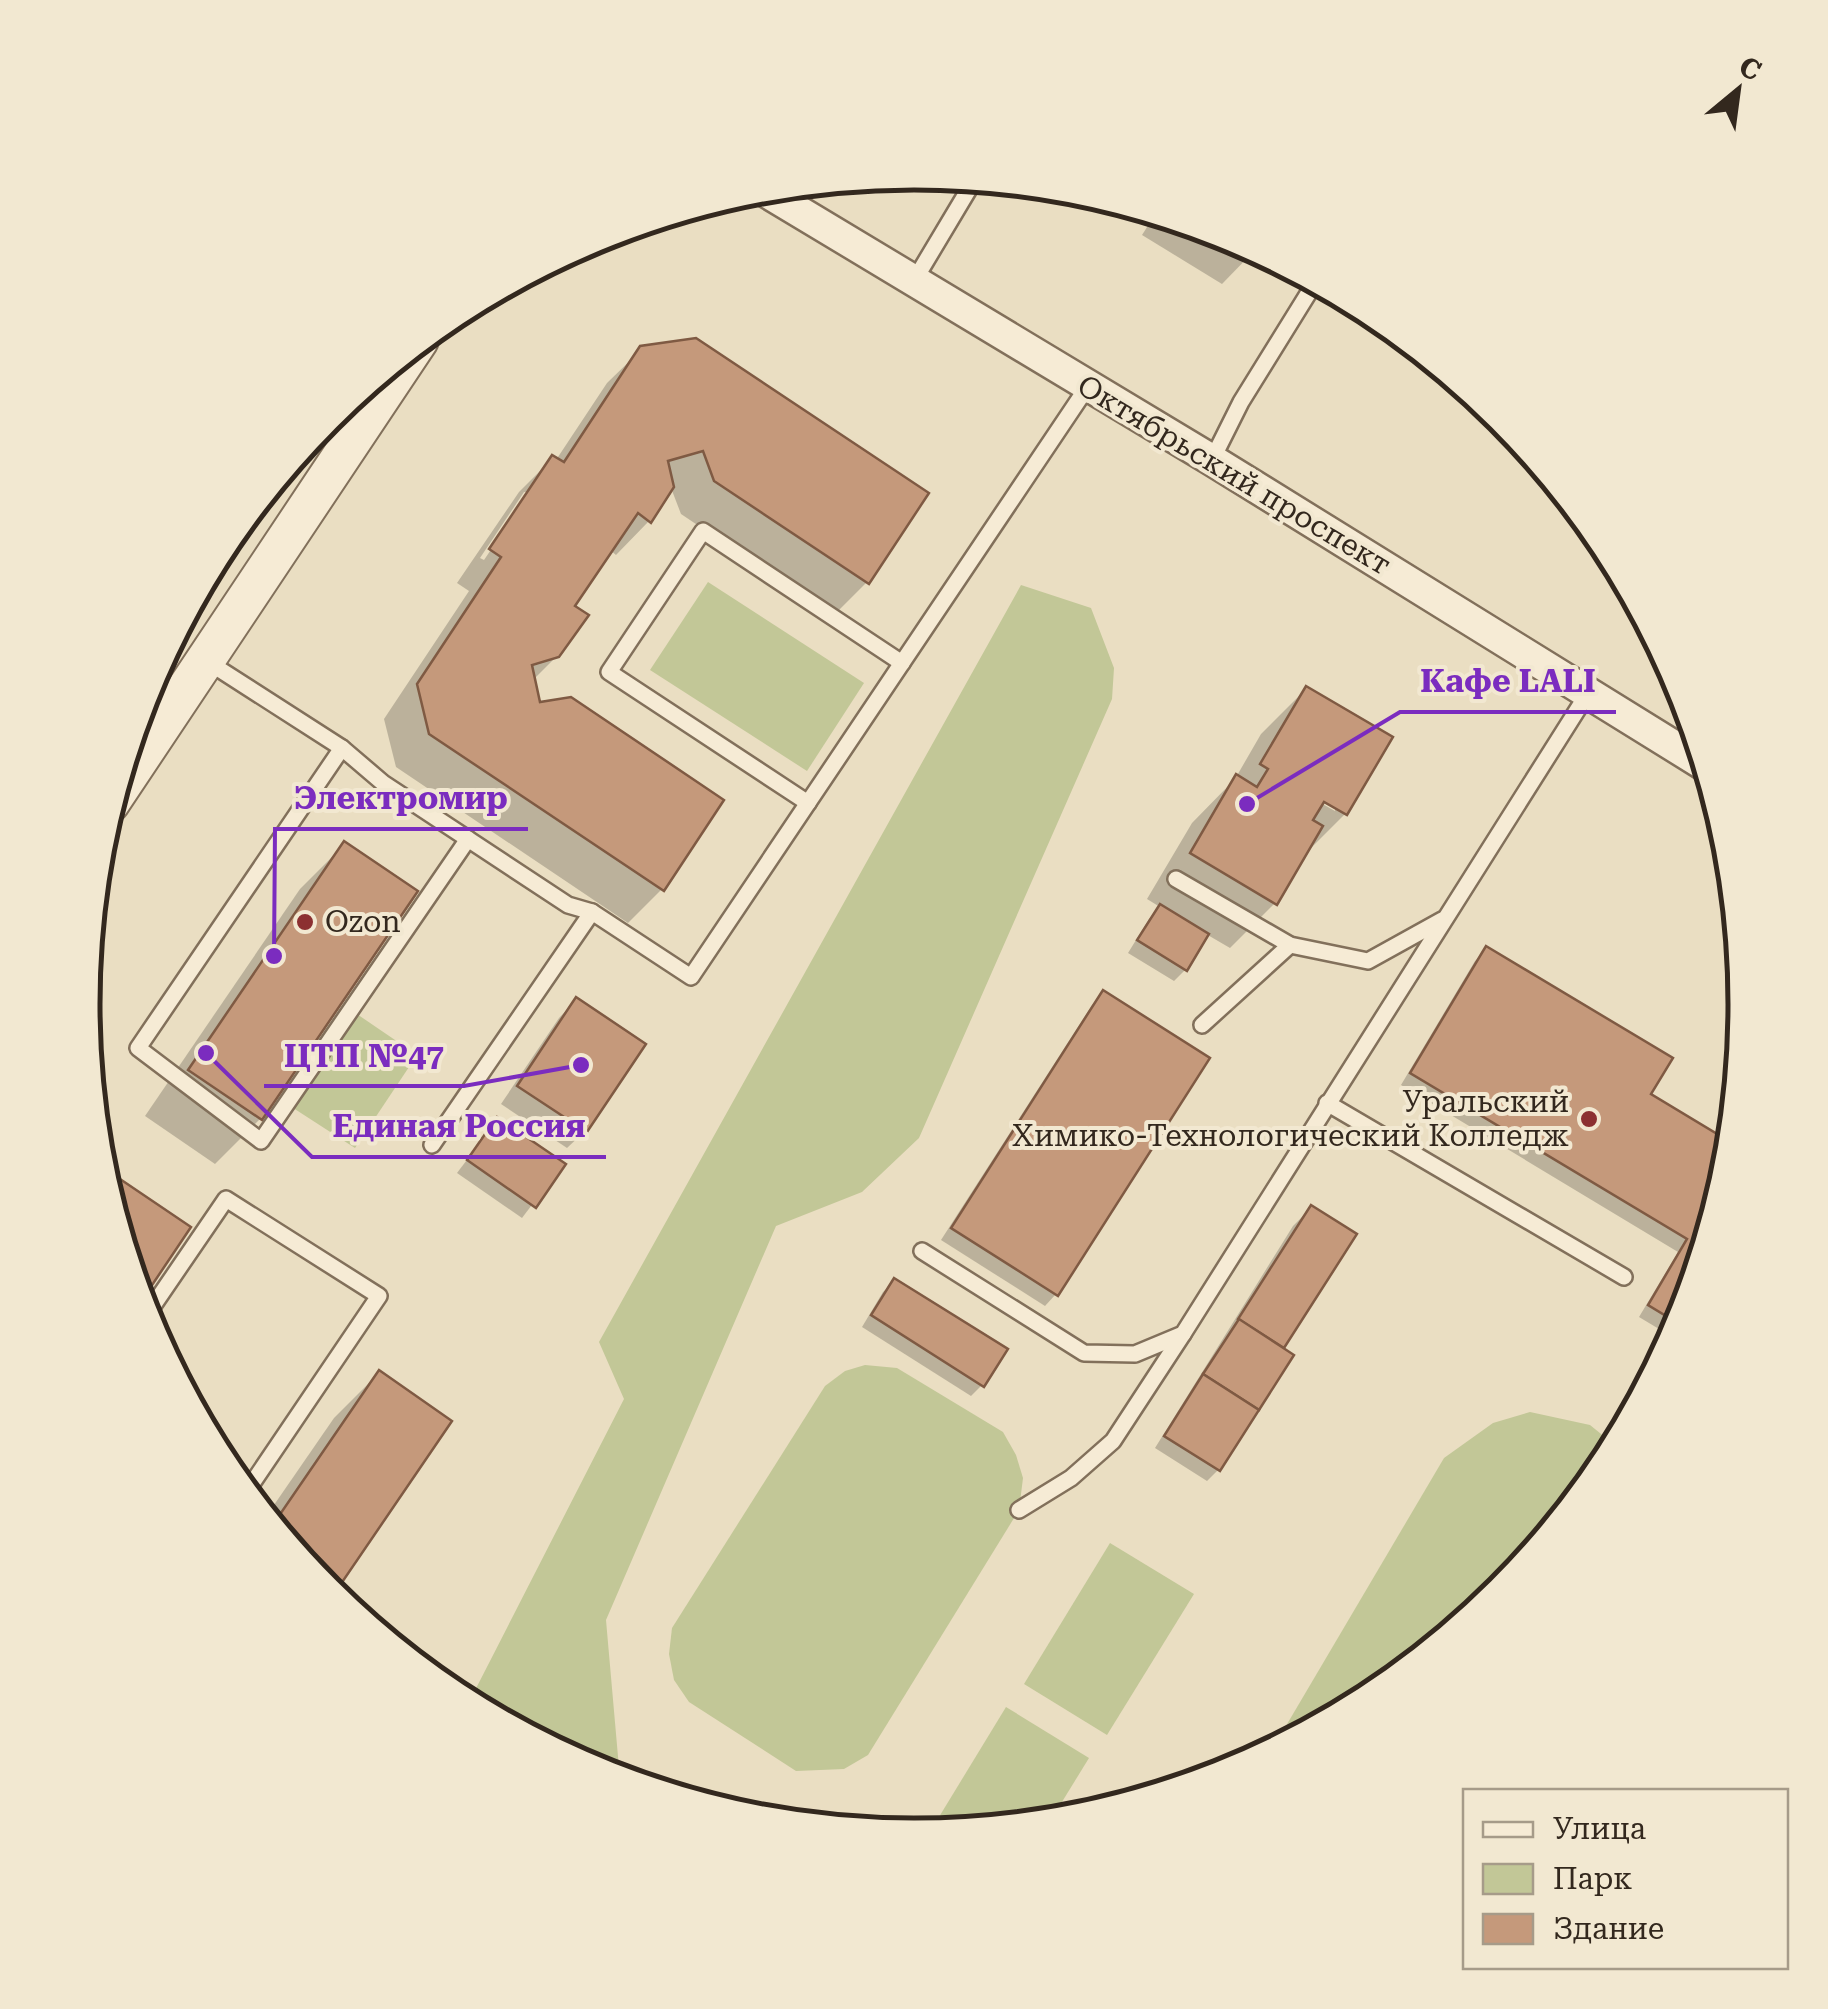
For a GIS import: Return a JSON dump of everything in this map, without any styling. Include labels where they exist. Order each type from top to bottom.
[{"type":"street","name":"Октябрьский проспект","points":[[782,201],[1212,460],[1689,755]]},
{"type":"street","points":[[138,762],[392,381]]},
{"type":"lane","points":[[914,282],[967,192]]},
{"type":"lane","points":[[1212,460],[1242,402],[1309,293]]},
{"type":"lane","points":[[205,660],[342,748],[383,783],[568,906],[592,912],[691,978],[1088,386]]},
{"type":"lane","points":[[808,803],[610,672],[694,543],[703,531],[902,663]]},
{"type":"lane","points":[[1019,1510],[1071,1478],[1113,1441],[1588,693]]},
{"type":"lane","points":[[342,748],[138,1048],[261,1140],[468,839]]},
{"type":"lane","points":[[1176,879],[1290,945],[1368,961],[1445,918]]},
{"type":"lane","points":[[432,1146],[592,912]]},
{"type":"lane","points":[[1202,1025],[1290,945]]},
{"type":"lane","points":[[1327,1103],[1624,1277]]},
{"type":"lane","points":[[156,1300],[226,1199],[379,1296],[254,1481]]},
{"type":"lane","points":[[922,1251],[1084,1353],[1134,1354],[1183,1334]]},
{"type":"green space","points":[[708,582],[864,683],[807,771],[650,670]]},
{"type":"green space","points":[[1021,585],[1091,608],[1114,668],[1112,699],[919,1138],[862,1192],[776,1226],[606,1620],[619,1763],[554,1735],[475,1689],[624,1399],[599,1342]]},
{"type":"green space","points":[[351,1010],[417,1055],[355,1148],[287,1104]]},
{"type":"green space","points":[[865,1365],[897,1368],[1003,1432],[1023,1478],[1019,1510],[868,1755],[844,1769],[796,1771],[689,1702],[674,1680],[669,1654],[672,1628],[825,1386],[845,1371]]},
{"type":"green space","points":[[1530,1412],[1590,1425],[1604,1436],[1526,1541],[1451,1616],[1366,1681],[1284,1730],[1444,1458],[1493,1423]]},
{"type":"green space","points":[[1110,1543],[1194,1594],[1107,1735],[1024,1684]]},
{"type":"green space","points":[[1006,1707],[1089,1758],[1060,1805],[938,1818]]},
{"type":"building","points":[[696,338],[929,493],[869,584],[714,481],[703,451],[668,461],[674,487],[651,523],[638,513],[575,606],[589,615],[559,657],[532,665],[540,702],[571,697],[724,800],[664,891],[429,734],[417,684],[501,557],[489,549],[552,455],[564,462],[640,346]]},
{"type":"building","points":[[1306,686],[1393,737],[1347,815],[1324,802],[1313,820],[1323,826],[1277,905],[1190,853],[1236,774],[1257,787],[1268,769],[1260,764]]},
{"type":"building","points":[[344,841],[418,891],[262,1120],[188,1070]]},
{"type":"building","points":[[1160,904],[1209,934],[1187,971],[1137,940]]},
{"type":"building","name":"Уральский Химико-Технологический Колледж","points":[[1486,946],[1673,1058],[1651,1094],[1717,1134],[1700,1215],[1666,1316],[1648,1305],[1687,1239],[1410,1073]]},
{"type":"building","points":[[1103,990],[1210,1058],[1058,1296],[951,1228]]},
{"type":"building","points":[[576,997],[646,1044],[587,1132],[517,1086]]},
{"type":"building","points":[[497,1117],[566,1164],[536,1208],[467,1160]]},
{"type":"building","points":[[120,1179],[191,1227],[151,1287]]},
{"type":"building","points":[[1311,1205],[1357,1234],[1284,1348],[1238,1319]]},
{"type":"building","points":[[894,1278],[1008,1349],[984,1387],[871,1315]]},
{"type":"building","points":[[1239,1319],[1294,1355],[1259,1410],[1203,1374]]},
{"type":"building","points":[[379,1370],[452,1421],[341,1583],[280,1514]]},
{"type":"building","points":[[1203,1374],[1259,1410],[1220,1471],[1164,1436]]},
{"type":"place","name":"Кафе LALI","points":[[1247,804]]},
{"type":"place","name":"Ozon","points":[[305,922]]},
{"type":"place","name":"Электромир","points":[[274,956]]},
{"type":"place","name":"Единая Россия","points":[[206,1053]]},
{"type":"place","name":"ЦТП №47","points":[[581,1065]]},
{"type":"place","name":"Уральский Химико-Технологический Колледж","points":[[1589,1119]]}]
